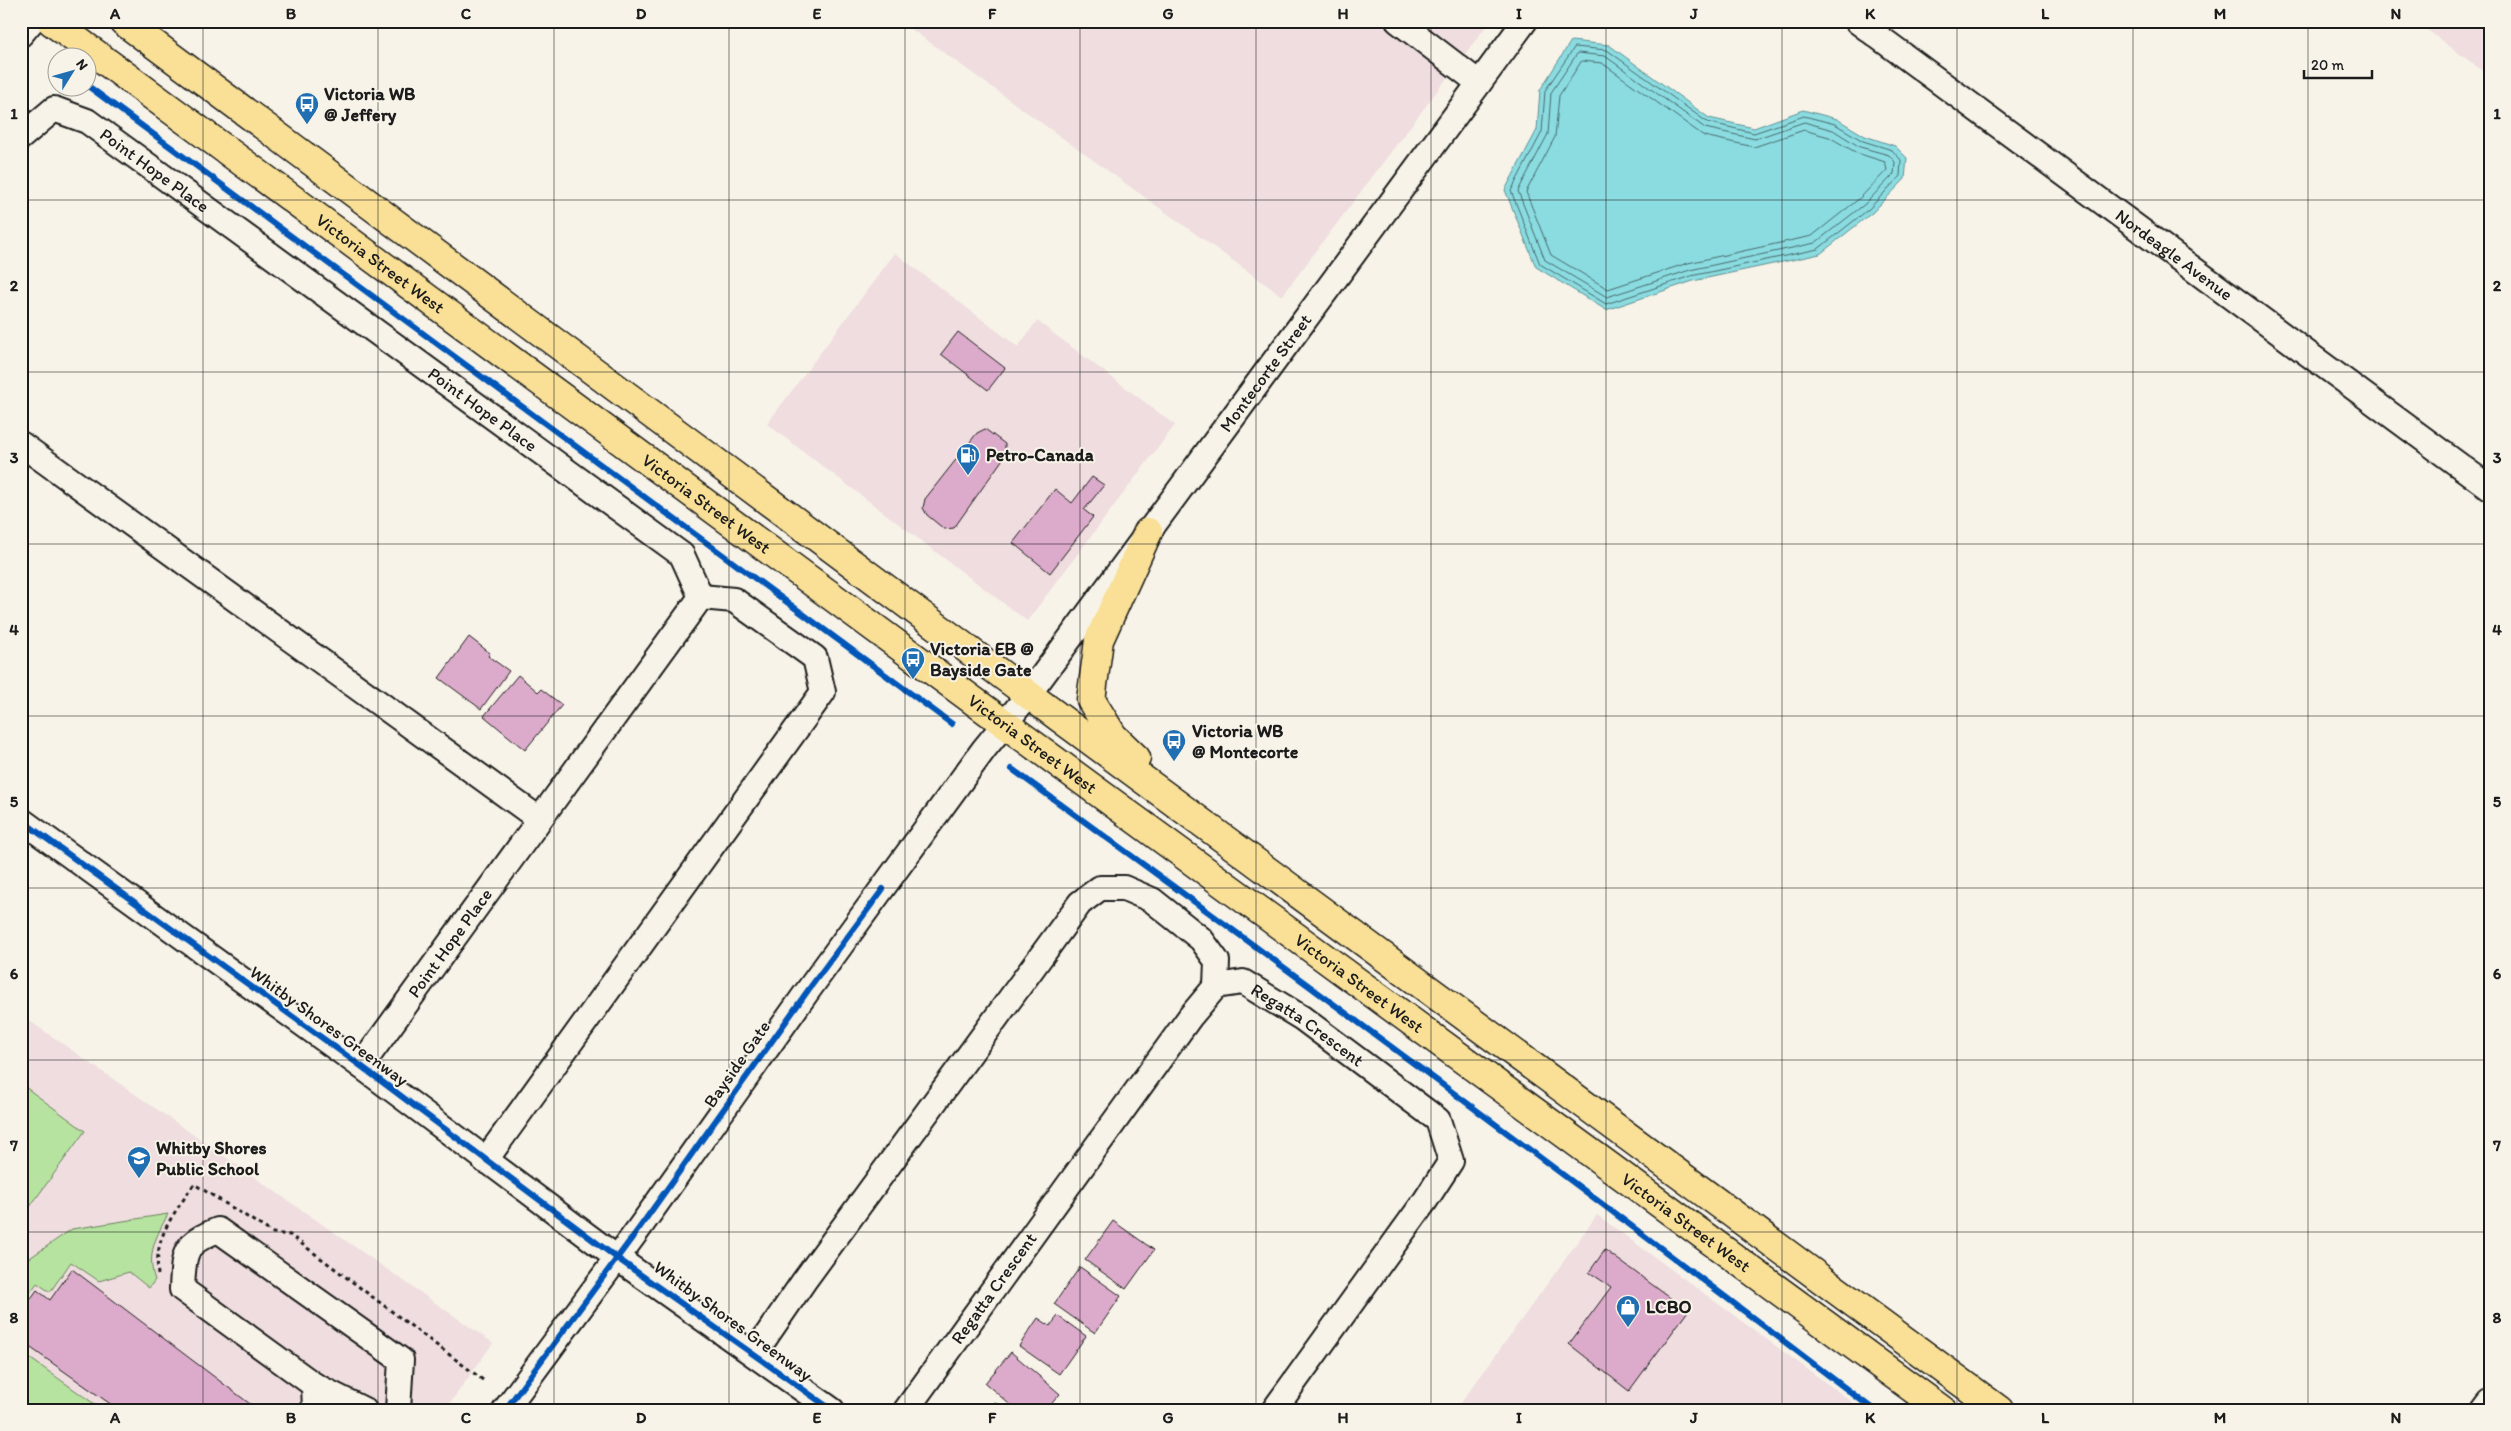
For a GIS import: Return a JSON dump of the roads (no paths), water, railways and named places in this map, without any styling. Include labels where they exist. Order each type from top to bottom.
[{"type":"main road","name":"Victoria Street West","points":[[51,21],[1005,724],[1942,1410]]},
{"type":"main road","name":"Victoria Street West","points":[[123,21],[1215,833],[1999,1410]]},
{"type":"main road","points":[[146,21],[180,63]]},
{"type":"main road","points":[[1148,532],[1099,640],[1091,700],[1113,736],[1215,833]]},
{"type":"street","points":[[21,34],[32,21]]},
{"type":"street","points":[[1398,21],[1479,83]]},
{"type":"street","name":"Montecorte Street","points":[[1005,724],[1525,21]]},
{"type":"street","name":"Nordeagle Avenue","points":[[1857,21],[2490,488]]},
{"type":"street","name":"Point Hope Place","points":[[21,137],[54,108],[87,120],[682,555],[701,597],[361,1066]]},
{"type":"street","points":[[21,444],[539,819]]},
{"type":"street","points":[[486,1161],[823,692],[815,658],[734,600],[701,597]]},
{"type":"street","name":"Bayside Gate","points":[[617,1258],[984,749],[1005,724]]},
{"type":"street","name":"Whitby Shores Greenway","points":[[21,820],[361,1066],[617,1258],[832,1410]]},
{"type":"street","points":[[754,1354],[804,1281],[1080,903],[1100,888],[1124,888],[1152,900],[1200,939],[1217,961],[1216,986]]},
{"type":"street","name":"Regatta Crescent","points":[[906,1410],[1190,1016],[1216,986],[1243,982],[1302,1018],[1438,1120],[1451,1161],[1425,1201],[1274,1410]]},
{"type":"street","points":[[364,1410],[314,1385],[182,1289],[184,1254],[198,1238],[218,1230],[401,1360],[398,1410]]},
{"type":"street","points":[[505,1410],[617,1258]]},
{"type":"street","points":[[314,1385],[315,1410]]},
{"type":"street","points":[[2484,1410],[2490,1402]]},
{"type":"water","points":[[1571,41],[1609,45],[1709,118],[1754,128],[1803,110],[1837,119],[1865,136],[1895,146],[1907,158],[1905,179],[1873,212],[1820,254],[1693,281],[1606,310],[1536,267],[1505,190],[1537,130],[1540,90]]},
{"type":"place","name":"Victoria WB @ Jeffery","points":[[307,125]]},
{"type":"place","name":"Petro-Canada","points":[[968,476]]},
{"type":"place","name":"Victoria EB @ Bayside Gate","points":[[913,680]]},
{"type":"place","name":"Victoria WB @ Montecorte","points":[[1174,762]]},
{"type":"place","name":"Whitby Shores Public School","points":[[139,1179]]},
{"type":"place","name":"LCBO","points":[[1628,1328]]}]
